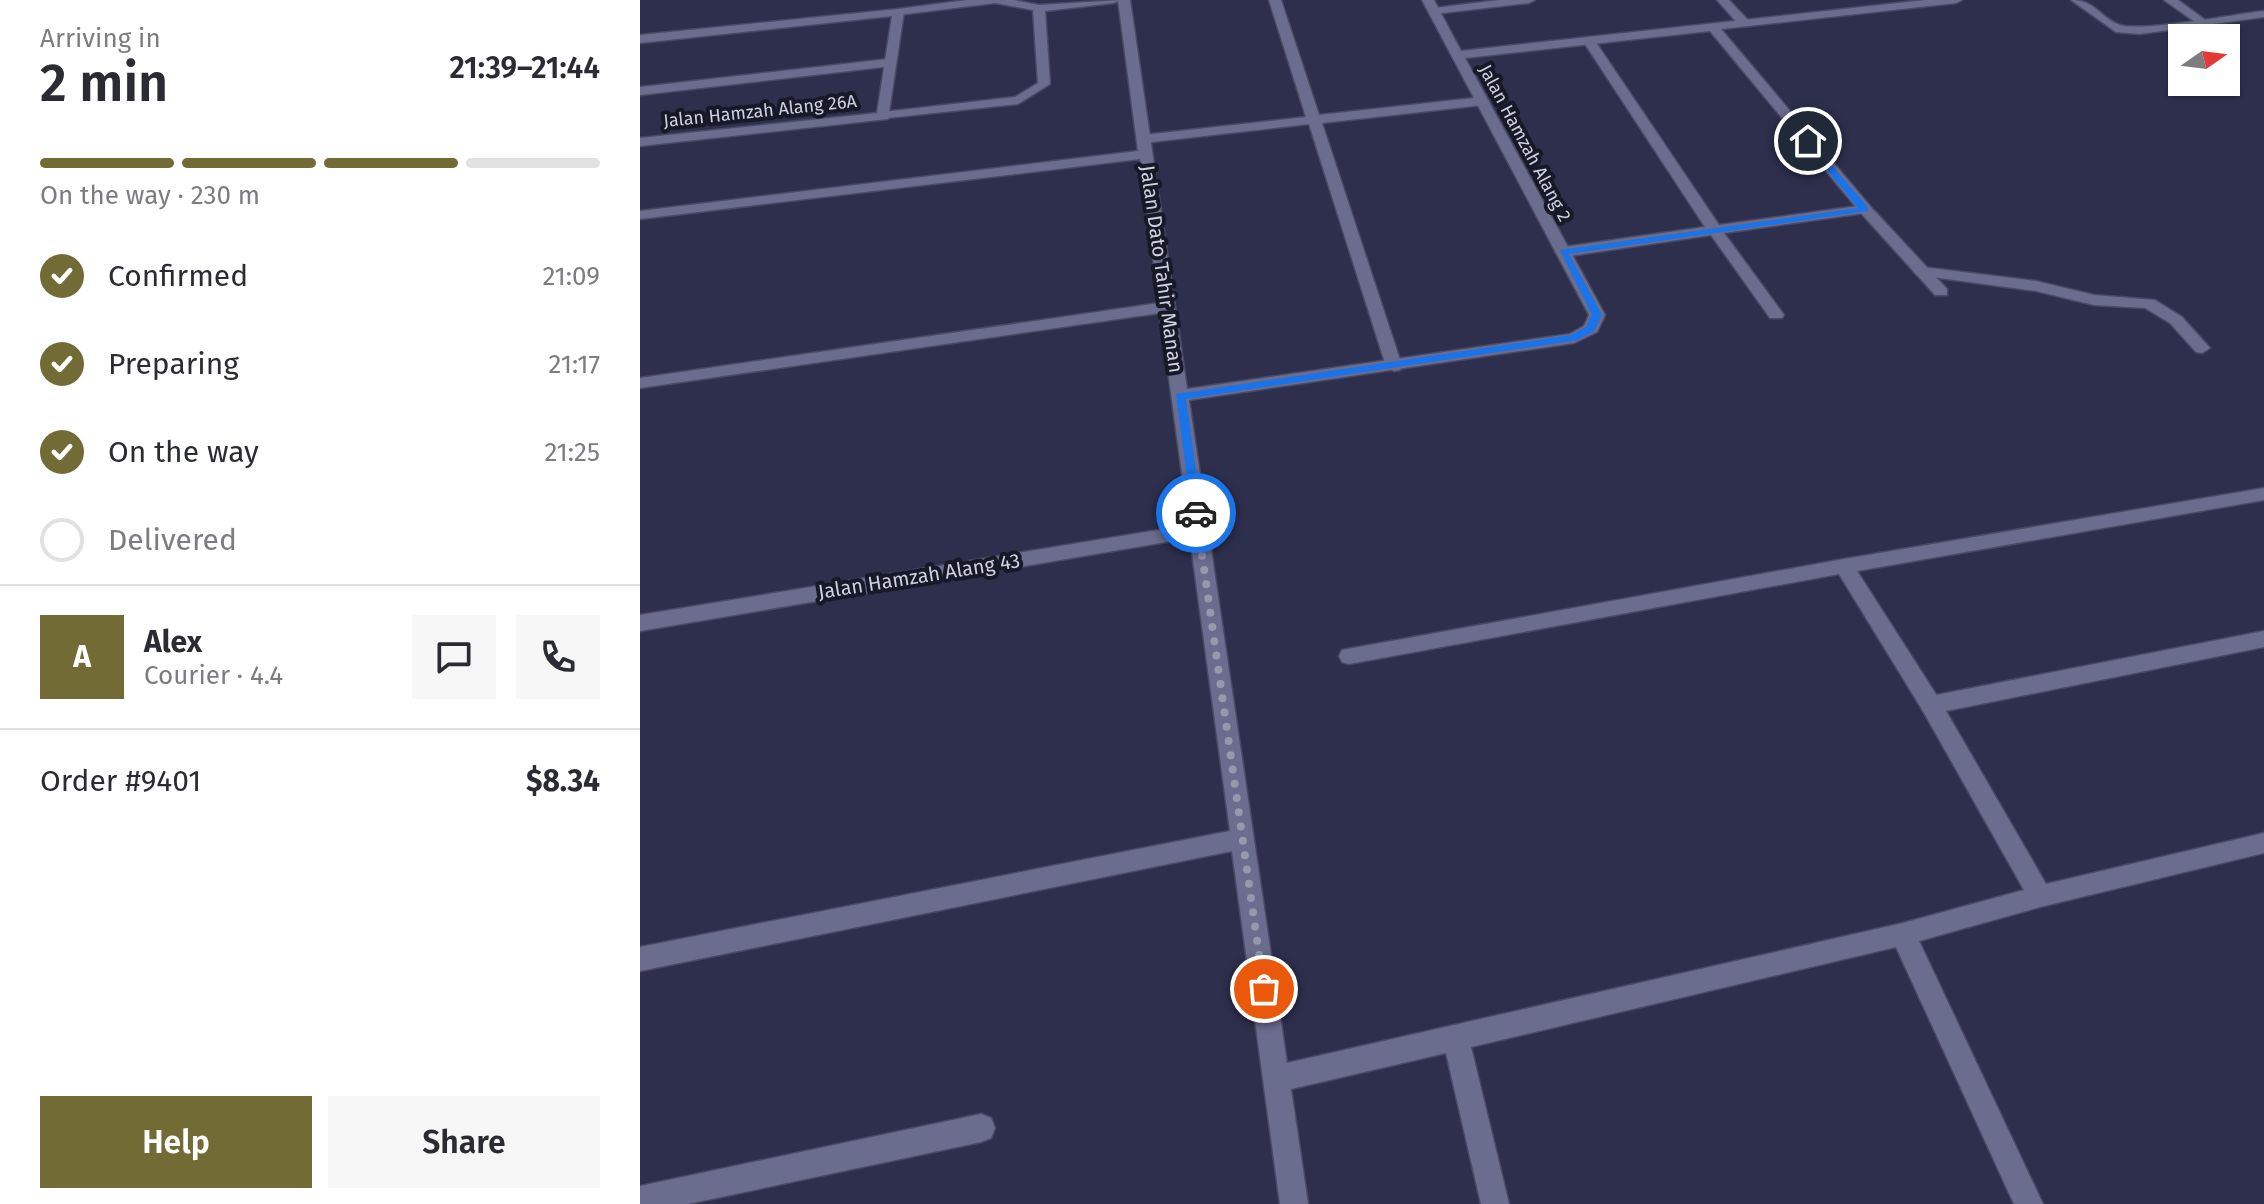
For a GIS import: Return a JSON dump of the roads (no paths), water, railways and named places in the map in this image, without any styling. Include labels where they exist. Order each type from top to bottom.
[{"type":"street","points":[[640,39],[825,14],[898,12],[995,0],[1039,8],[1114,0]]},
{"type":"street","name":"Jalan Dato Tahir Manan","points":[[1124,0],[1294,1204]]},
{"type":"street","points":[[1180,396],[1394,366],[1275,0]]},
{"type":"street","points":[[1431,6],[1529,0]]},
{"type":"street","points":[[1723,0],[1744,23]]},
{"type":"street","points":[[1458,55],[1956,0]]},
{"type":"street","points":[[2077,0],[2116,28],[2140,30],[2264,14]]},
{"type":"street","points":[[2170,0],[2202,22]]},
{"type":"street","name":"Jalan Hamzah Alang 2","points":[[1394,366],[1574,338],[1591,329],[1597,315],[1431,6]]},
{"type":"street","name":"Jalan Hamzah Alang 26A","points":[[640,142],[1018,100],[1044,84],[1039,8]]},
{"type":"street","points":[[883,116],[888,63],[898,12]]},
{"type":"street","points":[[1713,27],[1865,209],[1941,292]]},
{"type":"street","points":[[1589,41],[1715,231],[1776,315]]},
{"type":"street","points":[[640,91],[888,63]]},
{"type":"street","points":[[640,215],[1313,120],[1483,101]]},
{"type":"street","points":[[1563,252],[1865,209]]},
{"type":"street","points":[[1922,272],[2036,286],[2094,300],[2149,303],[2176,320],[2202,348]]},
{"type":"street","points":[[640,383],[1167,307]]},
{"type":"street","points":[[1349,656],[2264,494]]},
{"type":"street","name":"Jalan Hamzah Alang 43","points":[[640,623],[1199,530]]},
{"type":"street","points":[[1844,566],[1931,705],[2040,896]]},
{"type":"street","points":[[1931,705],[2264,639]]},
{"type":"street","points":[[640,959],[1242,839]]},
{"type":"street","points":[[1277,1079],[1903,934],[2040,896],[2264,844]]},
{"type":"street","points":[[1903,934],[2029,1204]]},
{"type":"street","points":[[1456,1038],[1495,1204]]},
{"type":"street","points":[[640,1200],[981,1128]]}]
